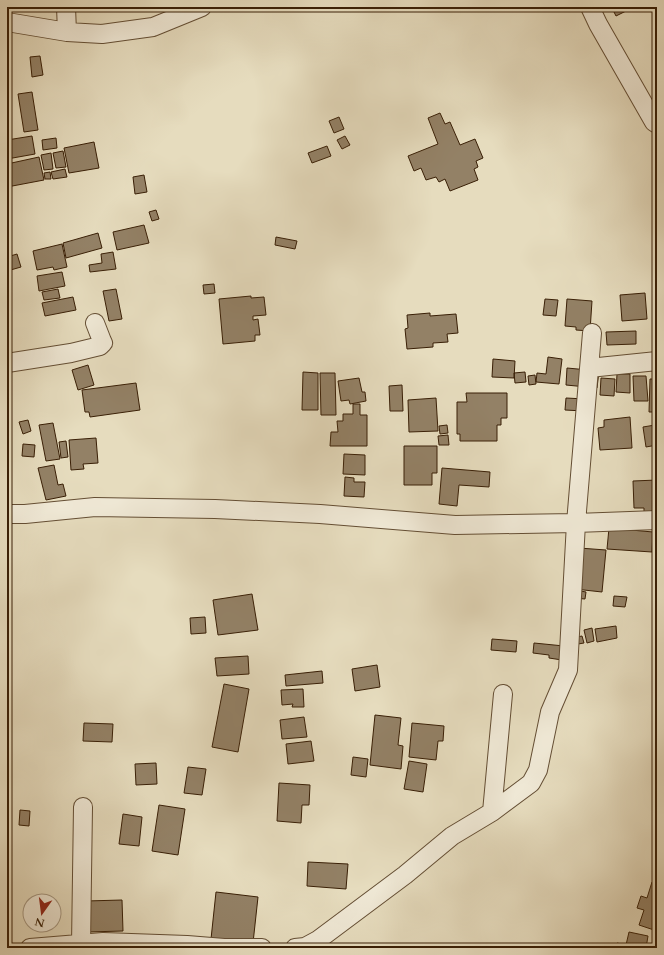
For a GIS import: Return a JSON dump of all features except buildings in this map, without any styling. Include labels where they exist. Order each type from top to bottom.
[{"type":"street","points":[[66,7],[67,32]]},
{"type":"street","points":[[7,22],[67,32],[102,34],[153,27],[202,7]]},
{"type":"street","points":[[590,7],[598,24],[654,122],[657,124]]},
{"type":"street","points":[[7,363],[71,353],[100,346],[103,343],[95,323]]},
{"type":"street","points":[[295,948],[323,942],[452,836],[492,812],[530,783],[538,770],[550,712],[568,670],[576,523],[592,333]]},
{"type":"street","points":[[589,368],[657,361]]},
{"type":"street","points":[[7,514],[25,514],[95,508],[215,509],[320,514],[455,525],[657,520]]},
{"type":"street","points":[[492,812],[503,694]]},
{"type":"street","points":[[80,944],[83,807]]},
{"type":"street","points":[[30,948],[104,942],[224,948],[262,948]]}]
